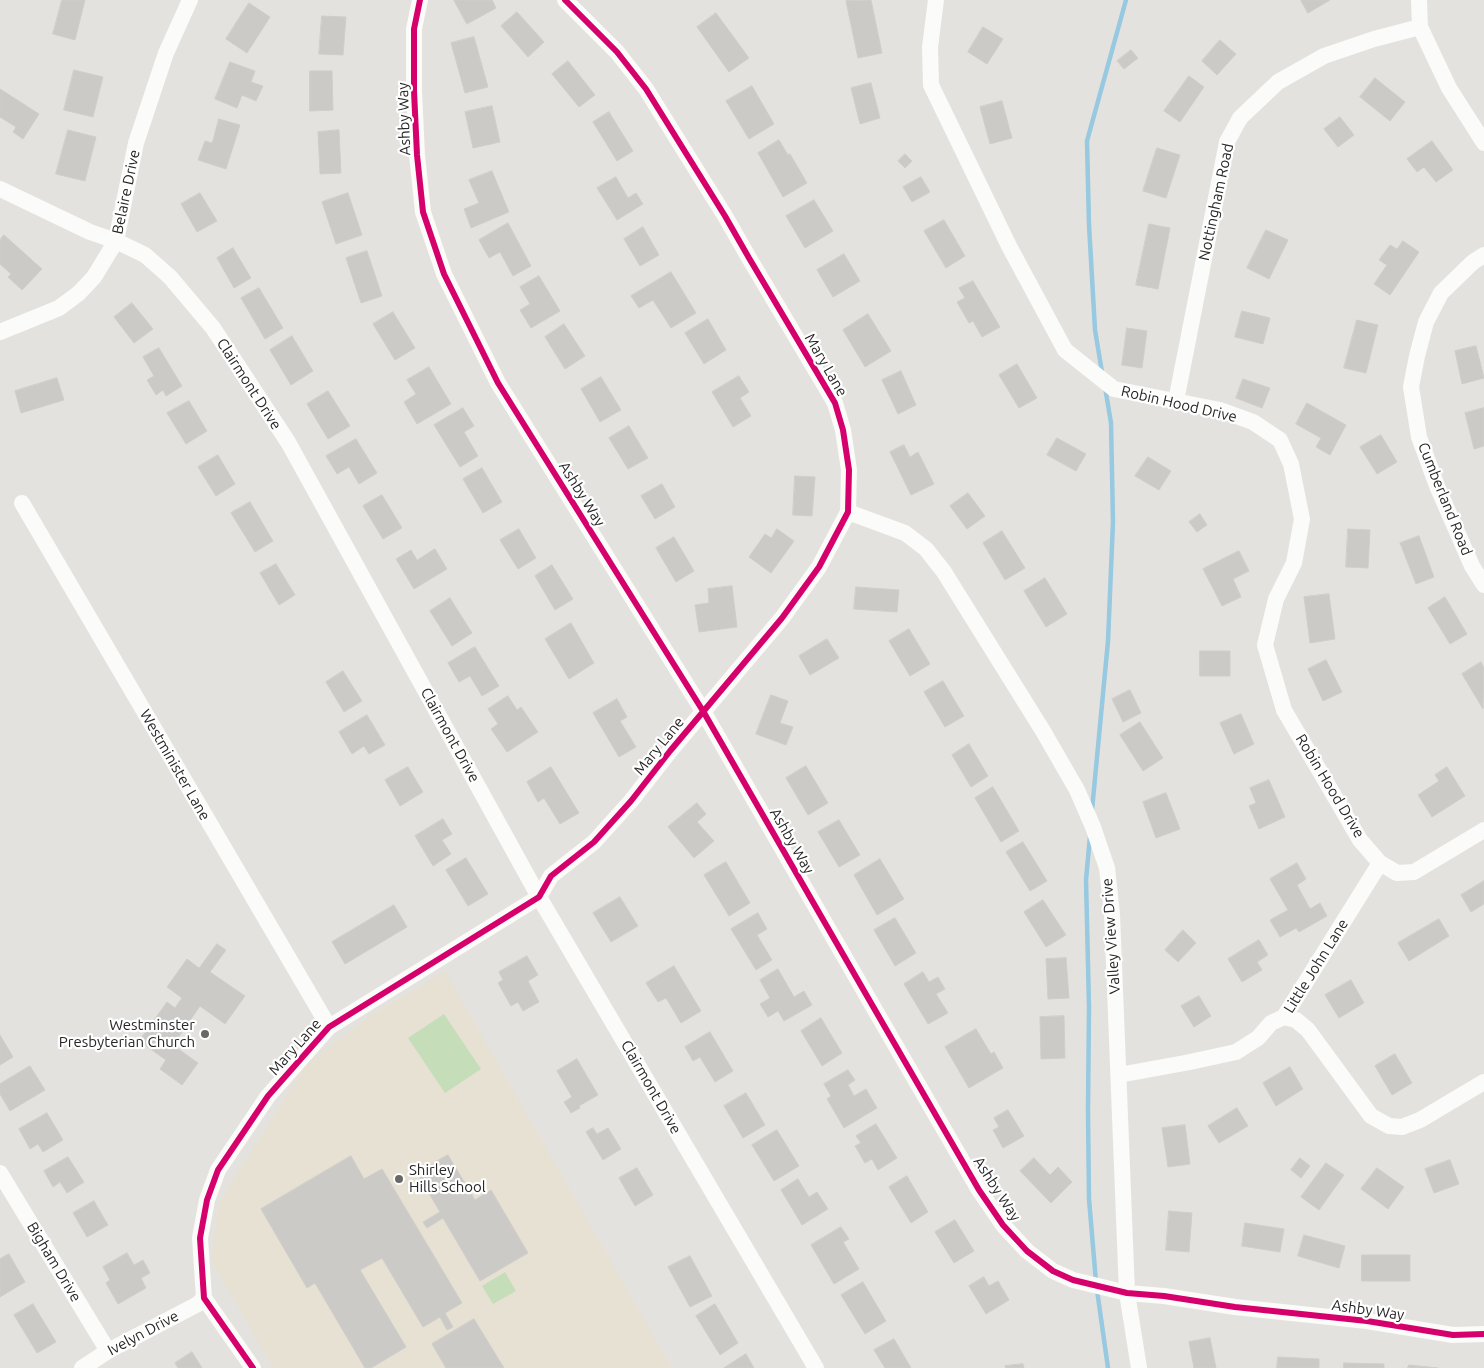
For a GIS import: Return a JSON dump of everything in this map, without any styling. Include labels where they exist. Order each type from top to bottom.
[{"type":"street","name":"Belaire Drive","points":[[0,332],[59,308],[79,294],[94,277],[116,241],[136,143],[166,53],[190,0]]},
{"type":"street","name":"Ashby Way","points":[[420,0],[414,29],[417,155],[424,212],[444,274],[498,383],[703,711],[886,1029],[980,1190],[1003,1225],[1027,1251],[1052,1271],[1073,1280],[1128,1293],[1367,1321],[1453,1335],[1484,1334]]},
{"type":"street","name":"Mary Lane","points":[[204,1298],[200,1238],[207,1200],[218,1170],[268,1096],[329,1026],[539,897],[551,876],[594,842],[631,801],[703,711],[782,618],[814,574],[848,512],[849,470],[843,430],[835,403],[725,216],[646,89],[617,52],[565,0]]},
{"type":"street","name":"Robin Hood Drive","points":[[936,0],[930,47],[931,85],[1009,246],[1065,350],[1114,390],[1220,410],[1253,422],[1280,440],[1291,464],[1302,519],[1294,563],[1276,599],[1265,645],[1284,710],[1360,840],[1380,863]]},
{"type":"street","points":[[1419,0],[1420,27],[1449,88],[1484,143]]},
{"type":"street","name":"Nottingham Road","points":[[1176,401],[1227,142],[1240,118],[1278,82],[1324,56],[1374,39],[1420,27]]},
{"type":"street","name":"Clairmont Drive","points":[[0,189],[90,232],[116,241],[145,255],[170,277],[213,328],[288,442],[539,897],[816,1368]]},
{"type":"street","name":"Cumberland Road","points":[[1484,255],[1441,293],[1426,322],[1411,387],[1419,438],[1437,486],[1472,566],[1484,585]]},
{"type":"street","name":"Westminister Lane","points":[[22,504],[329,1026]]},
{"type":"street","name":"Valley View Drive","points":[[848,512],[905,532],[926,549],[944,572],[1043,731],[1077,790],[1093,827],[1107,868],[1112,914],[1128,1293],[1140,1368]]},
{"type":"street","points":[[1380,863],[1397,873],[1414,872],[1484,830]]},
{"type":"street","name":"Little John Lane","points":[[1119,1075],[1236,1052],[1258,1038],[1271,1023],[1284,1017],[1380,863]]},
{"type":"street","points":[[1284,1017],[1296,1020],[1308,1030],[1372,1116],[1389,1126],[1402,1127],[1420,1120],[1484,1082]]},
{"type":"street","name":"Bigham Drive","points":[[0,1173],[108,1351]]},
{"type":"street","points":[[204,1298],[253,1368]]},
{"type":"street","name":"Ivelyn Drive","points":[[82,1368],[108,1351],[198,1304],[204,1298]]},
{"type":"shaded area","name":"Shirley Hills School","points":[[445,971],[672,1368],[273,1368],[211,1260],[219,1202],[306,1065],[370,1016]]},
{"type":"green space","points":[[444,1014],[481,1069],[445,1093],[408,1038]]},
{"type":"green space","points":[[505,1272],[516,1291],[493,1304],[482,1286]]},
{"type":"building","points":[[62,0],[85,0],[75,40],[53,34]]},
{"type":"building","points":[[454,0],[492,0],[496,8],[467,24]]},
{"type":"building","points":[[871,0],[882,53],[858,58],[846,1]]},
{"type":"building","points":[[1301,0],[1330,0],[1308,13]]},
{"type":"building","points":[[249,3],[270,17],[247,53],[226,39]]},
{"type":"building","points":[[517,12],[544,42],[528,57],[501,26]]},
{"type":"building","points":[[716,13],[749,58],[729,72],[697,27]]},
{"type":"building","points":[[322,16],[346,17],[343,55],[319,54]]},
{"type":"building","points":[[983,27],[1003,39],[987,64],[968,52]]},
{"type":"building","points":[[474,37],[488,87],[465,93],[451,43]]},
{"type":"building","points":[[1220,40],[1236,54],[1217,75],[1202,61]]},
{"type":"building","points":[[1131,50],[1138,58],[1124,69],[1117,61]]},
{"type":"building","points":[[568,61],[595,95],[579,107],[552,74]]},
{"type":"building","points":[[230,62],[255,71],[251,82],[263,86],[256,101],[242,95],[237,108],[215,99]]},
{"type":"building","points":[[74,70],[103,77],[93,117],[64,110]]},
{"type":"building","points":[[310,71],[332,71],[333,110],[310,111]]},
{"type":"building","points":[[1189,76],[1204,87],[1180,122],[1164,111]]},
{"type":"building","points":[[1375,78],[1405,102],[1390,121],[1360,97]]},
{"type":"building","points":[[871,83],[880,118],[860,124],[851,88]]},
{"type":"building","points":[[752,86],[774,124],[749,139],[726,101]]},
{"type":"building","points":[[0,89],[39,114],[23,139],[13,132],[16,127],[0,117]]},
{"type":"building","points":[[1002,101],[1012,138],[990,144],[980,107]]},
{"type":"building","points":[[492,106],[500,142],[473,148],[465,112]]},
{"type":"building","points":[[609,112],[633,151],[617,161],[593,122]]},
{"type":"building","points":[[1340,117],[1354,135],[1338,147],[1324,129]]},
{"type":"building","points":[[219,119],[240,125],[226,169],[198,160],[205,141],[212,143]]},
{"type":"building","points":[[68,130],[96,137],[85,181],[56,174]]},
{"type":"building","points":[[339,130],[341,173],[320,174],[318,132]]},
{"type":"building","points":[[779,140],[788,155],[790,154],[807,183],[783,197],[758,153]]},
{"type":"building","points":[[1432,141],[1453,170],[1436,182],[1424,167],[1417,172],[1407,159]]},
{"type":"building","points":[[1157,148],[1180,155],[1166,198],[1143,191]]},
{"type":"building","points":[[905,154],[912,161],[905,168],[898,161]]},
{"type":"building","points":[[492,171],[509,212],[471,228],[464,209],[479,203],[469,180]]},
{"type":"building","points":[[616,177],[628,198],[636,193],[643,204],[617,220],[597,188]]},
{"type":"building","points":[[921,177],[930,192],[912,202],[903,187]]},
{"type":"building","points":[[200,193],[217,221],[197,232],[181,204]]},
{"type":"building","points":[[348,193],[362,235],[336,244],[322,202]]},
{"type":"building","points":[[814,200],[833,231],[805,248],[786,216]]},
{"type":"building","points":[[944,220],[965,256],[946,268],[924,231]]},
{"type":"building","points":[[508,223],[531,266],[513,276],[500,252],[489,258],[479,240]]},
{"type":"building","points":[[1149,224],[1170,228],[1158,289],[1136,285]]},
{"type":"building","points":[[643,227],[659,255],[640,266],[624,239]]},
{"type":"building","points":[[1266,230],[1288,240],[1269,279],[1247,268]]},
{"type":"building","points":[[4,235],[42,269],[22,290],[8,277],[11,274],[0,264],[0,240]]},
{"type":"building","points":[[1403,241],[1419,252],[1390,295],[1374,284],[1387,265],[1379,260],[1390,245],[1397,249]]},
{"type":"building","points":[[233,248],[251,278],[234,288],[217,258]]},
{"type":"building","points":[[367,251],[382,296],[361,303],[346,258]]},
{"type":"building","points":[[844,254],[860,281],[833,297],[817,270]]},
{"type":"building","points":[[671,272],[696,313],[671,328],[653,300],[639,308],[631,296]]},
{"type":"building","points":[[539,276],[560,311],[531,328],[520,310],[530,304],[520,287]]},
{"type":"building","points":[[973,281],[1000,327],[982,337],[973,321],[969,323],[957,302],[965,298],[959,288]]},
{"type":"building","points":[[259,288],[283,328],[265,339],[241,298]]},
{"type":"building","points":[[132,303],[153,329],[134,343],[114,317]]},
{"type":"building","points":[[1242,311],[1270,318],[1263,344],[1235,337]]},
{"type":"building","points":[[393,312],[415,348],[395,360],[373,324]]},
{"type":"building","points":[[868,314],[891,351],[865,367],[843,330]]},
{"type":"building","points":[[708,319],[726,350],[704,364],[685,333]]},
{"type":"building","points":[[1357,320],[1378,325],[1366,373],[1344,368]]},
{"type":"building","points":[[564,324],[585,356],[565,369],[545,337]]},
{"type":"building","points":[[1127,328],[1147,331],[1142,368],[1122,365]]},
{"type":"building","points":[[292,336],[313,371],[291,385],[270,350]]},
{"type":"building","points":[[1476,346],[1484,378],[1462,384],[1455,351]]},
{"type":"building","points":[[159,348],[182,386],[166,396],[163,390],[156,395],[147,380],[154,376],[143,357]]},
{"type":"building","points":[[1017,364],[1037,398],[1019,408],[999,375]]},
{"type":"building","points":[[429,367],[451,404],[417,424],[404,402],[416,394],[407,380]]},
{"type":"building","points":[[901,371],[916,405],[898,414],[882,380]]},
{"type":"building","points":[[739,376],[749,392],[740,398],[751,416],[733,427],[712,392]]},
{"type":"building","points":[[601,377],[621,410],[600,422],[581,389]]},
{"type":"building","points":[[57,378],[64,400],[21,413],[15,391]]},
{"type":"building","points":[[1243,379],[1270,388],[1262,408],[1236,398]]},
{"type":"building","points":[[328,391],[350,426],[328,439],[307,404]]},
{"type":"building","points":[[189,401],[207,431],[186,444],[167,413]]},
{"type":"building","points":[[1307,403],[1346,425],[1330,455],[1316,447],[1321,438],[1296,424]]},
{"type":"building","points":[[463,408],[474,426],[464,432],[478,456],[460,467],[434,425]]},
{"type":"building","points":[[1484,408],[1484,446],[1474,449],[1465,413]]},
{"type":"building","points":[[629,426],[648,458],[628,469],[609,438]]},
{"type":"building","points":[[1381,435],[1397,462],[1377,474],[1360,447]]},
{"type":"building","points":[[1057,438],[1086,454],[1076,471],[1047,455]]},
{"type":"building","points":[[356,439],[377,473],[359,484],[349,467],[337,474],[326,456]]},
{"type":"building","points":[[904,445],[910,457],[918,452],[934,484],[911,495],[890,452]]},
{"type":"building","points":[[218,455],[235,484],[216,496],[198,467]]},
{"type":"building","points":[[1148,457],[1171,471],[1159,490],[1135,476]]},
{"type":"building","points":[[482,468],[502,502],[483,513],[463,479]]},
{"type":"building","points":[[795,476],[815,477],[812,516],[793,515]]},
{"type":"building","points":[[662,484],[675,507],[655,519],[641,496]]},
{"type":"building","points":[[968,493],[985,516],[967,529],[950,506]]},
{"type":"building","points":[[382,495],[402,528],[383,539],[363,506]]},
{"type":"building","points":[[250,502],[273,541],[255,552],[231,513]]},
{"type":"building","points":[[1200,514],[1207,525],[1197,532],[1189,522]]},
{"type":"building","points":[[519,529],[536,558],[518,569],[500,540]]},
{"type":"building","points":[[777,529],[794,541],[771,573],[749,557],[765,534],[771,538]]},
{"type":"building","points":[[1348,529],[1370,530],[1368,568],[1346,567]]},
{"type":"building","points":[[1002,531],[1025,568],[1005,580],[983,543]]},
{"type":"building","points":[[1419,536],[1434,577],[1416,584],[1400,543]]},
{"type":"building","points":[[674,537],[694,571],[676,582],[656,548]]},
{"type":"building","points":[[435,549],[447,569],[414,589],[396,559],[411,550],[417,560]]},
{"type":"building","points":[[1239,551],[1249,571],[1233,579],[1241,597],[1222,606],[1203,569]]},
{"type":"building","points":[[276,564],[295,595],[279,605],[260,573]]},
{"type":"building","points":[[552,565],[573,599],[555,610],[535,576]]},
{"type":"building","points":[[1045,578],[1067,614],[1046,627],[1024,591]]},
{"type":"building","points":[[732,586],[737,627],[699,632],[695,605],[709,603],[708,589]]},
{"type":"building","points":[[856,587],[899,590],[897,612],[854,609]]},
{"type":"building","points":[[1329,594],[1335,639],[1310,643],[1304,597]]},
{"type":"building","points":[[1445,597],[1467,634],[1450,644],[1428,608]]},
{"type":"building","points":[[450,598],[472,633],[452,646],[430,611]]},
{"type":"building","points":[[571,623],[594,663],[569,679],[545,639]]},
{"type":"building","points":[[909,629],[930,664],[910,676],[889,641]]},
{"type":"building","points":[[827,639],[839,658],[810,675],[799,656]]},
{"type":"building","points":[[475,647],[499,686],[482,696],[470,676],[459,682],[448,663]]},
{"type":"building","points":[[1200,651],[1230,651],[1230,676],[1200,676]]},
{"type":"building","points":[[1326,660],[1342,692],[1323,701],[1308,669]]},
{"type":"building","points":[[1481,662],[1484,668],[1483,709],[1462,674]]},
{"type":"building","points":[[343,671],[362,701],[344,712],[326,682]]},
{"type":"building","points":[[943,681],[964,716],[945,727],[924,692]]},
{"type":"building","points":[[1130,690],[1141,713],[1123,722],[1112,699]]},
{"type":"building","points":[[771,695],[788,701],[780,723],[793,727],[786,745],[756,734]]},
{"type":"building","points":[[508,696],[517,710],[521,707],[538,732],[507,752],[491,729],[498,724],[488,709]]},
{"type":"building","points":[[617,699],[627,717],[620,721],[636,747],[619,757],[593,713]]},
{"type":"building","points":[[1241,714],[1254,744],[1234,754],[1220,723]]},
{"type":"building","points":[[367,715],[385,745],[369,754],[364,746],[352,754],[339,732]]},
{"type":"building","points":[[1140,722],[1163,758],[1143,771],[1120,735]]},
{"type":"building","points":[[969,744],[988,776],[971,787],[952,755]]},
{"type":"building","points":[[806,766],[828,803],[808,815],[786,778]]},
{"type":"building","points":[[408,767],[423,792],[400,806],[385,780]]},
{"type":"building","points":[[551,767],[579,813],[560,824],[544,798],[538,802],[527,782]]},
{"type":"building","points":[[1447,767],[1465,796],[1432,817],[1418,795],[1439,781],[1435,775]]},
{"type":"building","points":[[1269,780],[1285,817],[1259,829],[1249,806],[1256,803],[1250,788]]},
{"type":"building","points":[[993,787],[1019,831],[1001,842],[975,798]]},
{"type":"building","points":[[1166,793],[1180,829],[1156,838],[1143,802]]},
{"type":"building","points":[[697,803],[706,814],[697,822],[714,841],[694,858],[668,827]]},
{"type":"building","points":[[443,819],[452,834],[442,840],[451,854],[433,866],[415,836]]},
{"type":"building","points":[[839,820],[860,855],[839,867],[818,832]]},
{"type":"building","points":[[1023,842],[1047,881],[1030,891],[1006,852]]},
{"type":"building","points":[[466,858],[488,894],[468,906],[446,870]]},
{"type":"building","points":[[880,859],[904,899],[877,915],[854,875]]},
{"type":"building","points":[[726,862],[750,903],[729,916],[704,875]]},
{"type":"building","points":[[1297,863],[1306,879],[1297,885],[1310,909],[1320,903],[1327,916],[1299,932],[1296,928],[1280,937],[1270,920],[1288,910],[1270,879]]},
{"type":"building","points":[[1484,881],[1484,904],[1471,912],[1461,895]]},
{"type":"building","points":[[620,897],[638,926],[611,942],[593,913]]},
{"type":"building","points":[[1043,900],[1066,935],[1046,947],[1024,912]]},
{"type":"building","points":[[394,905],[407,927],[345,964],[332,942]]},
{"type":"building","points":[[758,913],[767,929],[757,935],[772,960],[756,970],[731,929]]},
{"type":"building","points":[[895,918],[916,953],[895,966],[874,930]]},
{"type":"building","points":[[1439,919],[1449,936],[1409,961],[1398,943]]},
{"type":"building","points":[[1183,930],[1196,943],[1178,962],[1165,950]]},
{"type":"building","points":[[1259,940],[1268,955],[1257,962],[1262,970],[1242,982],[1228,959]]},
{"type":"building","points":[[217,944],[226,950],[210,972],[245,996],[225,1024],[200,1006],[173,1045],[198,1063],[182,1085],[160,1069],[166,1060],[139,1041],[167,1002],[175,1008],[182,998],[167,987],[187,959],[199,968]]},
{"type":"building","points":[[527,956],[538,975],[528,981],[539,1002],[523,1011],[518,1002],[511,1006],[498,983],[503,980],[499,972]]},
{"type":"building","points":[[1066,958],[1069,998],[1048,999],[1046,959]]},
{"type":"building","points":[[674,966],[701,1011],[681,1023],[666,998],[658,1002],[646,983]]},
{"type":"building","points":[[778,969],[794,997],[804,991],[812,1005],[784,1021],[778,1011],[768,1017],[760,1004],[770,998],[760,980]]},
{"type":"building","points":[[923,972],[929,982],[938,977],[945,989],[936,994],[948,1013],[928,1024],[904,984]]},
{"type":"building","points":[[1351,980],[1364,1003],[1339,1018],[1325,995]]},
{"type":"building","points":[[1199,996],[1211,1016],[1194,1027],[1181,1006]]},
{"type":"building","points":[[1064,1016],[1065,1058],[1041,1059],[1040,1017]]},
{"type":"building","points":[[821,1018],[842,1053],[822,1066],[801,1031]]},
{"type":"building","points":[[976,1029],[991,1054],[994,1052],[1003,1068],[969,1088],[945,1047]]},
{"type":"building","points":[[710,1032],[733,1071],[715,1082],[700,1057],[693,1061],[685,1047]]},
{"type":"building","points":[[0,1035],[13,1057],[0,1065]]},
{"type":"building","points":[[1395,1054],[1412,1083],[1392,1095],[1375,1066]]},
{"type":"building","points":[[577,1059],[598,1095],[571,1113],[564,1102],[572,1097],[557,1071]]},
{"type":"building","points":[[30,1066],[45,1090],[10,1111],[0,1094],[0,1084]]},
{"type":"building","points":[[1290,1067],[1303,1089],[1276,1106],[1263,1083]]},
{"type":"building","points":[[848,1070],[855,1080],[848,1085],[854,1096],[866,1089],[877,1108],[844,1128],[827,1099],[831,1096],[824,1084]]},
{"type":"building","points":[[746,1093],[765,1125],[743,1138],[724,1106]]},
{"type":"building","points":[[1237,1108],[1248,1126],[1219,1143],[1208,1126]]},
{"type":"building","points":[[1008,1110],[1024,1136],[1003,1148],[993,1130],[999,1127],[994,1118]]},
{"type":"building","points":[[47,1113],[63,1140],[43,1152],[38,1144],[30,1149],[19,1129]]},
{"type":"building","points":[[876,1124],[897,1158],[878,1170],[872,1159],[865,1163],[855,1146],[861,1143],[856,1136]]},
{"type":"building","points":[[1185,1125],[1190,1164],[1168,1167],[1162,1128]]},
{"type":"building","points":[[593,1128],[597,1134],[608,1128],[621,1149],[603,1160],[586,1132]]},
{"type":"building","points":[[777,1130],[799,1166],[774,1181],[752,1145]]},
{"type":"building","points":[[448,1155],[475,1200],[491,1190],[528,1253],[480,1281],[443,1218],[427,1228],[423,1222],[440,1212],[417,1173]]},
{"type":"building","points":[[351,1156],[364,1179],[382,1169],[462,1303],[445,1313],[453,1327],[447,1330],[440,1317],[423,1327],[382,1258],[360,1270],[406,1347],[371,1368],[365,1368],[315,1283],[307,1288],[261,1209]]},
{"type":"building","points":[[68,1157],[84,1182],[67,1193],[60,1182],[53,1187],[44,1171]]},
{"type":"building","points":[[1034,1158],[1050,1175],[1058,1167],[1072,1182],[1051,1203],[1020,1171]]},
{"type":"building","points":[[1300,1158],[1310,1166],[1301,1178],[1291,1170]]},
{"type":"building","points":[[1450,1160],[1459,1184],[1434,1193],[1425,1169]]},
{"type":"building","points":[[1326,1163],[1344,1175],[1319,1210],[1301,1197]]},
{"type":"building","points":[[637,1168],[653,1195],[635,1206],[619,1178]]},
{"type":"building","points":[[1377,1168],[1404,1187],[1388,1209],[1361,1189]]},
{"type":"building","points":[[907,1176],[928,1212],[911,1223],[889,1187]]},
{"type":"building","points":[[798,1179],[809,1197],[817,1192],[828,1209],[802,1225],[781,1190]]},
{"type":"building","points":[[94,1201],[108,1225],[87,1237],[73,1213]]},
{"type":"building","points":[[1169,1211],[1192,1213],[1189,1252],[1166,1250]]},
{"type":"building","points":[[955,1220],[974,1251],[954,1263],[935,1232]]},
{"type":"building","points":[[1245,1223],[1284,1229],[1280,1252],[1242,1246]]},
{"type":"building","points":[[841,1227],[849,1239],[843,1242],[859,1269],[834,1284],[811,1245]]},
{"type":"building","points":[[1304,1235],[1345,1246],[1339,1268],[1298,1256]]},
{"type":"building","points":[[127,1253],[134,1265],[143,1260],[150,1273],[141,1278],[146,1288],[118,1304],[106,1283],[110,1280],[103,1267]]},
{"type":"building","points":[[9,1254],[25,1282],[0,1297],[0,1259]]},
{"type":"building","points":[[1362,1255],[1410,1255],[1410,1281],[1362,1281]]},
{"type":"building","points":[[690,1256],[712,1296],[690,1307],[668,1267]]},
{"type":"building","points":[[984,1277],[989,1286],[998,1281],[1009,1300],[986,1314],[969,1286]]},
{"type":"building","points":[[863,1282],[886,1321],[865,1334],[841,1295]]},
{"type":"building","points":[[33,1304],[56,1342],[37,1353],[14,1315]]},
{"type":"building","points":[[715,1304],[738,1343],[720,1355],[696,1316]]},
{"type":"building","points":[[474,1319],[504,1368],[446,1368],[432,1344]]},
{"type":"building","points":[[1210,1338],[1216,1368],[1194,1368],[1189,1342]]},
{"type":"building","points":[[894,1339],[911,1368],[885,1368],[874,1350]]},
{"type":"building","points":[[192,1352],[202,1368],[178,1368],[175,1363]]},
{"type":"building","points":[[746,1354],[754,1368],[724,1368]]},
{"type":"building","points":[[1278,1357],[1319,1359],[1319,1368],[1277,1368]]},
{"type":"building","points":[[1344,1363],[1384,1364],[1384,1368],[1344,1368]]},
{"type":"building","points":[[1023,1364],[1024,1368],[1006,1368],[1005,1366]]},
{"type":"building","points":[[1409,1365],[1438,1368],[1408,1368]]},
{"type":"waterway","points":[[1102,372],[1095,330],[1089,225],[1087,141],[1126,0]]},
{"type":"waterway","points":[[1092,810],[1108,641],[1113,522],[1111,423],[1105,387]]},
{"type":"waterway","points":[[1090,836],[1086,880],[1089,1007],[1089,1199],[1096,1282]]},
{"type":"waterway","points":[[1097,1290],[1108,1368]]},
{"type":"cycle path","points":[[420,0],[414,29],[417,155],[423,212],[444,274],[498,383],[703,711],[979,1190],[1003,1225],[1027,1251],[1053,1271],[1073,1280],[1127,1293],[1367,1321],[1453,1335],[1484,1334]]},
{"type":"cycle path","points":[[253,1368],[204,1298],[200,1238],[207,1200],[218,1170],[268,1096],[329,1027],[539,897],[551,876],[594,842],[631,801],[670,751],[782,618],[819,567],[848,512],[849,470],[843,430],[835,403],[725,216],[646,89],[617,52],[565,0]]},
{"type":"place","name":"Westminster Presbyterian Church","points":[[205,1034]]},
{"type":"place","name":"Shirley Hills School","points":[[399,1179]]}]
